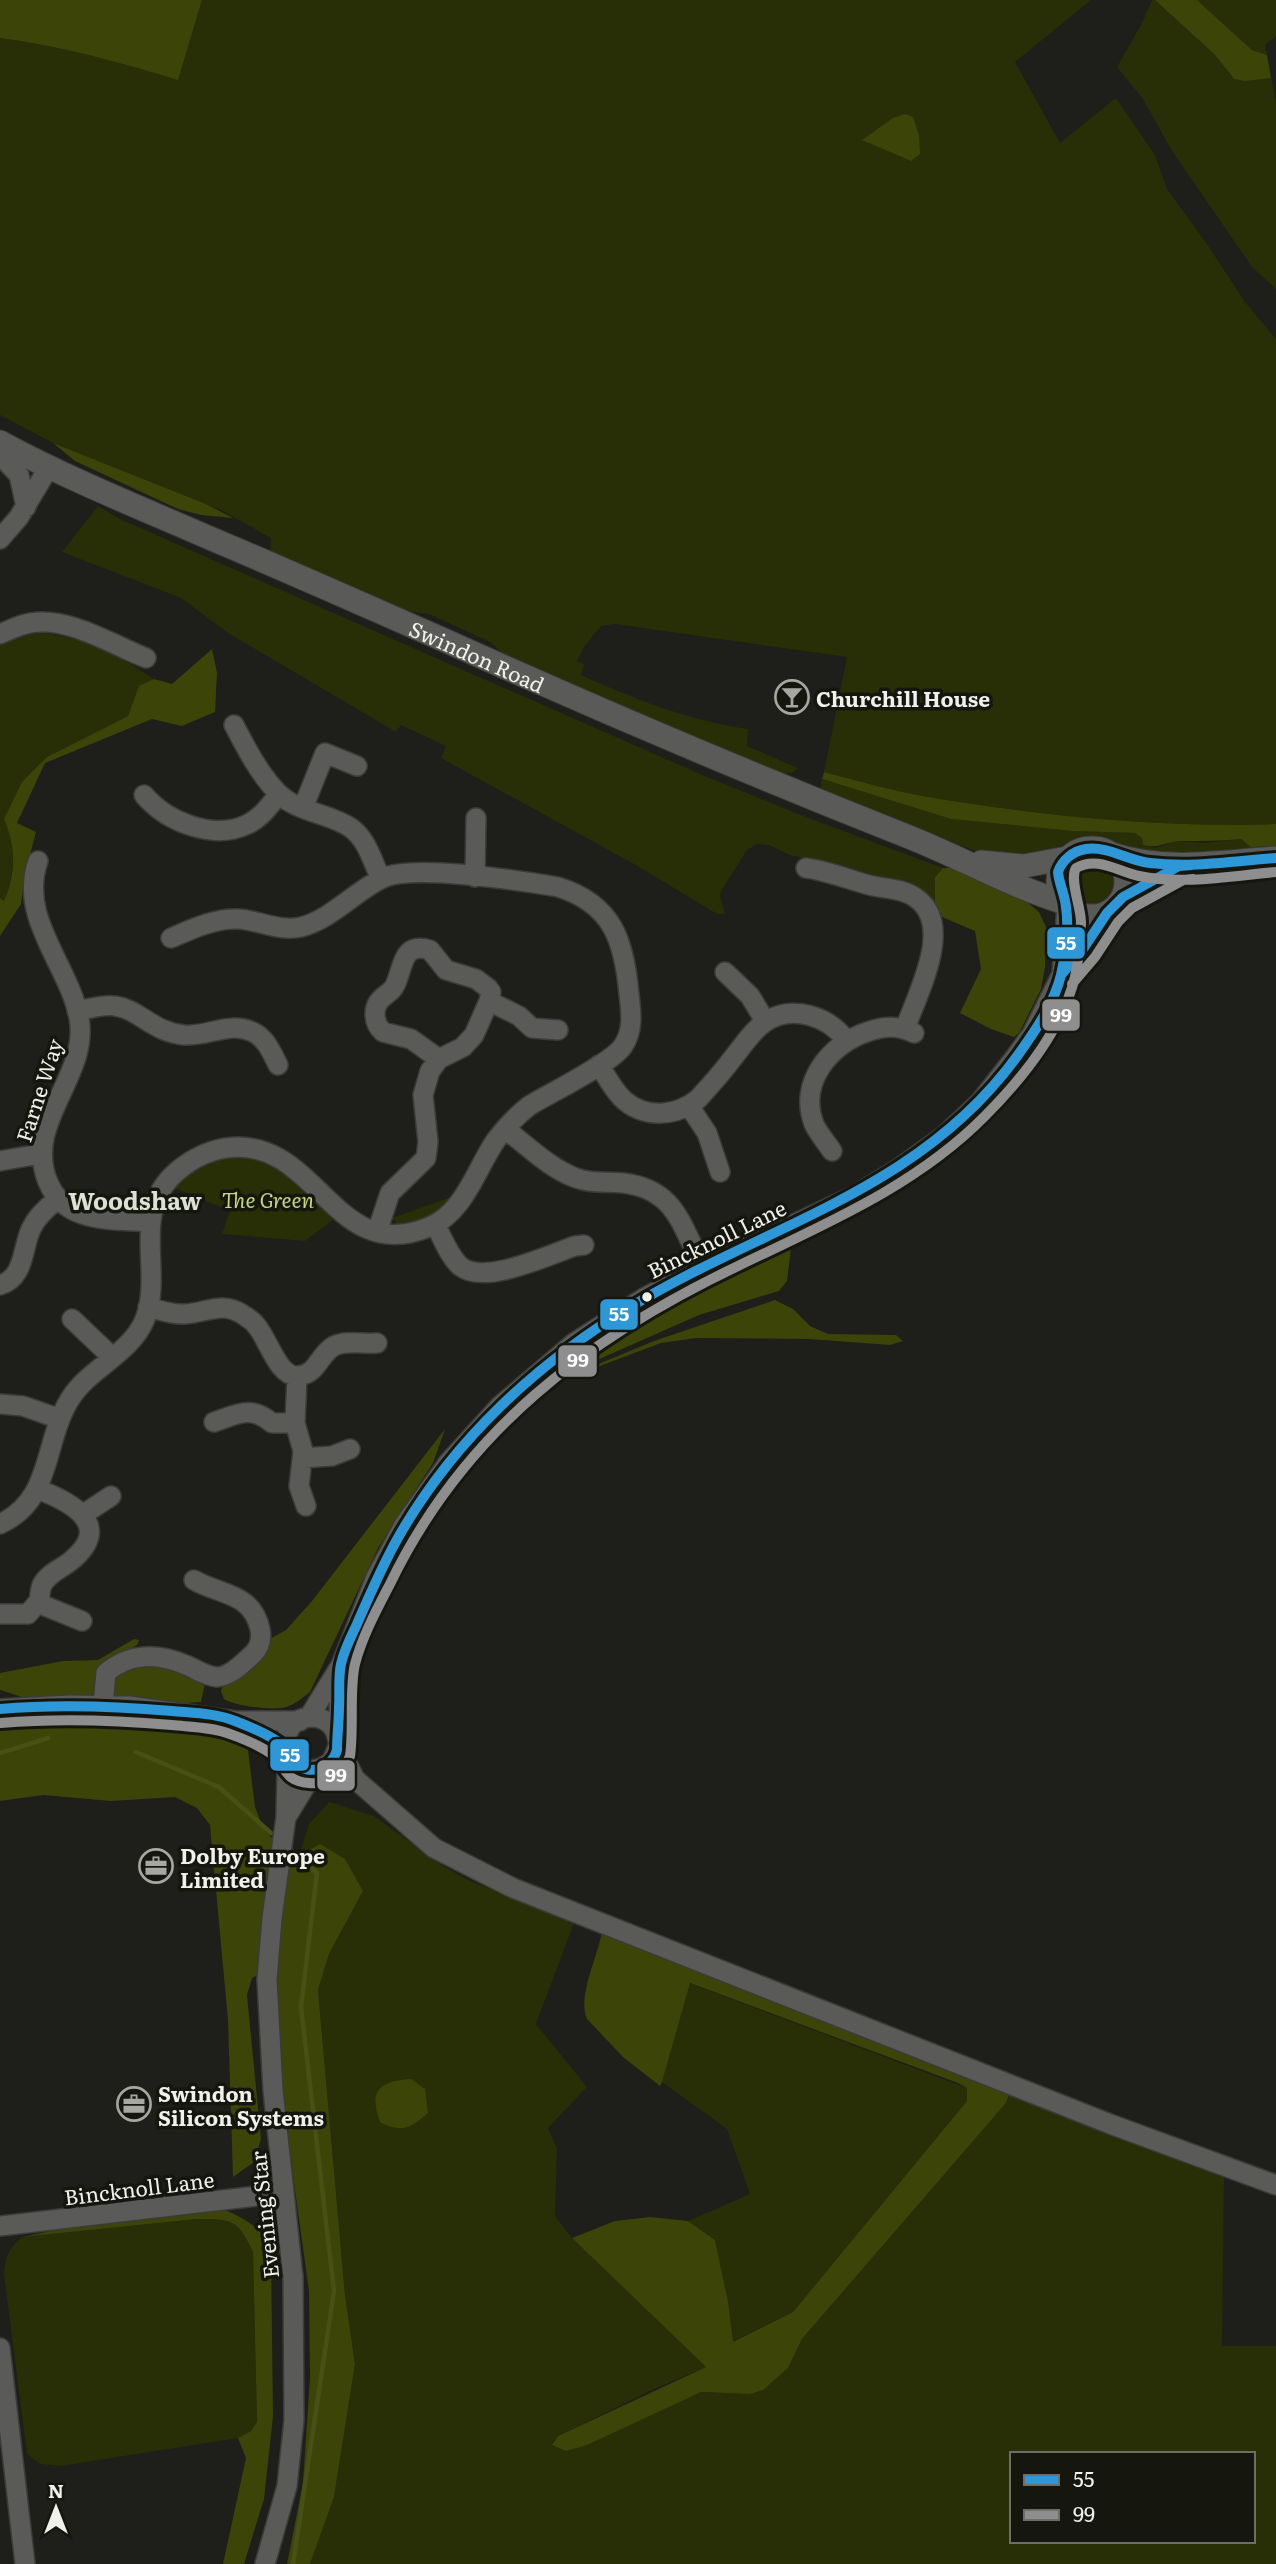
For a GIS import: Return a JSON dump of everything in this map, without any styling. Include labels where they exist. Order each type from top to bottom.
[{"type":"main road","name":"Swindon Road","points":[[0,442],[48,467],[679,744],[961,858],[1007,882],[1066,904]]},
{"type":"main road","points":[[1180,866],[1096,916],[1082,915],[1066,904],[1059,891],[1058,876],[1062,863],[1086,848],[1102,849],[1135,861],[1180,866],[1276,859]]},
{"type":"main road","points":[[1111,854],[1122,868],[1125,877],[1115,905]]},
{"type":"main road","name":"Swindon Road","points":[[961,858],[1012,866],[1034,865],[1067,858]]},
{"type":"street","points":[[0,455],[19,475],[26,507]]},
{"type":"street","points":[[0,539],[26,507],[48,467]]},
{"type":"street","points":[[0,634],[30,623],[48,621],[66,624],[146,659]]},
{"type":"street","points":[[234,725],[279,794],[303,808],[351,828],[361,837],[381,879]]},
{"type":"street","points":[[303,808],[325,753],[357,766]]},
{"type":"street","points":[[144,796],[162,813],[180,821],[225,831],[260,817],[279,794]]},
{"type":"street","points":[[475,877],[476,818]]},
{"type":"street","name":"Farne Way","points":[[38,861],[32,885],[36,912],[78,1011],[80,1028],[77,1051],[48,1125],[40,1154],[43,1171],[57,1200]]},
{"type":"street","points":[[806,868],[905,892],[915,897],[927,909],[933,923],[934,939],[909,1031],[895,1026],[882,1028],[846,1040],[825,1058],[810,1102],[814,1124],[832,1150]]},
{"type":"street","points":[[0,1524],[27,1505],[37,1489],[60,1419],[77,1390],[138,1333],[148,1307],[150,1292],[150,1222],[159,1192],[180,1169],[208,1153],[243,1147],[269,1154],[288,1163],[306,1178],[341,1214],[377,1232],[408,1233],[435,1224],[447,1216],[463,1197],[495,1141],[505,1129],[529,1106],[612,1058],[623,1046],[631,1025],[623,949],[612,926],[593,903],[572,891],[543,884],[475,877],[393,874],[322,917],[299,927],[285,928],[238,919],[223,920],[171,938]]},
{"type":"street","name":"Bincknoll Lane","points":[[1062,974],[1066,904]]},
{"type":"street","name":"Bincknoll Lane","points":[[304,1719],[341,1665],[376,1577],[404,1525],[422,1496],[473,1433],[521,1387],[574,1343],[645,1298],[703,1267],[854,1196],[944,1136],[979,1102],[1016,1056],[1032,1034],[1062,974],[1115,905]]},
{"type":"street","points":[[377,1232],[390,1193],[426,1158],[428,1142],[423,1096],[427,1079],[439,1059],[468,1041],[491,992],[476,979],[446,970],[430,950],[418,948],[408,954],[394,986],[377,1005],[376,1024],[383,1032],[418,1043],[439,1059]]},
{"type":"street","points":[[725,972],[750,996],[765,1021]]},
{"type":"street","points":[[489,1001],[519,1016],[532,1028],[558,1030]]},
{"type":"street","points":[[78,1011],[107,1005],[116,1006],[162,1030],[185,1035],[220,1028],[247,1030],[255,1033],[265,1043],[278,1066]]},
{"type":"street","points":[[599,1065],[619,1096],[635,1107],[664,1114],[689,1106],[704,1093],[765,1021],[796,1014],[819,1017],[838,1029],[846,1040]]},
{"type":"street","points":[[689,1106],[707,1133],[720,1172]]},
{"type":"street","points":[[505,1129],[554,1167],[579,1179],[636,1185],[658,1193],[675,1212],[703,1267]]},
{"type":"street","points":[[0,1161],[40,1154]]},
{"type":"street","points":[[0,1285],[15,1275],[32,1226],[46,1208],[57,1200],[83,1216],[150,1222]]},
{"type":"street","points":[[435,1224],[457,1263],[476,1273],[502,1270],[584,1245]]},
{"type":"street","points":[[148,1307],[186,1314],[216,1307],[233,1309],[255,1324],[283,1370],[297,1376],[311,1371],[337,1344],[377,1343]]},
{"type":"street","points":[[72,1319],[112,1357]]},
{"type":"street","points":[[297,1376],[295,1423],[302,1444],[303,1458],[299,1486],[306,1506]]},
{"type":"street","points":[[0,1404],[23,1406],[60,1419]]},
{"type":"street","points":[[214,1422],[253,1412],[261,1414],[272,1423],[295,1423]]},
{"type":"street","points":[[303,1458],[331,1456],[351,1448]]},
{"type":"street","points":[[0,1614],[28,1614],[39,1601],[43,1583],[72,1560],[88,1540],[89,1531],[84,1514],[66,1501],[37,1489]]},
{"type":"street","points":[[84,1514],[111,1496]]},
{"type":"street","points":[[103,1705],[106,1673],[134,1657],[172,1660],[217,1677],[230,1672],[257,1650],[261,1635],[250,1609],[230,1593],[194,1580]]},
{"type":"street","points":[[39,1601],[82,1621]]},
{"type":"street","name":"Bincknoll Lane","points":[[337,1738],[341,1665]]},
{"type":"street","points":[[0,1709],[103,1705],[207,1715],[236,1721],[304,1719],[327,1722],[355,1779]]},
{"type":"street","points":[[288,1752],[289,1731],[304,1719]]},
{"type":"street","points":[[236,1721],[288,1752],[302,1768],[321,1768],[355,1779],[434,1849],[513,1888],[1086,2115],[1276,2185]]},
{"type":"street","points":[[321,1768],[335,1757],[337,1738]]},
{"type":"street","name":"Evening Star","points":[[265,2564],[283,2506],[293,2442],[294,2300],[273,2090],[267,1980],[272,1918],[286,1817],[288,1752]]},
{"type":"street","name":"Evening Star","points":[[286,1817],[321,1768]]},
{"type":"street","name":"Bincknoll Lane","points":[[0,2226],[283,2193]]},
{"type":"street","points":[[0,2348],[25,2564]]},
{"type":"green space","points":[[0,0],[202,0],[178,80],[90,55],[0,38]]},
{"type":"green space","points":[[202,0],[1091,0],[1015,62],[1060,143],[1116,98],[1155,155],[1167,189],[1245,302],[1276,339],[1276,824],[1189,824],[1058,815],[928,797],[876,786],[824,772],[847,657],[615,624],[601,626],[584,647],[577,661],[584,664],[581,675],[663,708],[748,729],[747,746],[798,768],[792,773],[776,773],[510,660],[490,642],[429,614],[398,610],[270,553],[271,538],[221,510],[53,443],[0,415],[0,38],[68,50],[178,79]],"holes":[[[905,114],[911,161],[863,140]]]},
{"type":"green space","points":[[1152,0],[1215,55],[1231,76],[1271,78],[1276,103],[1276,289],[1252,267],[1172,151],[1143,99],[1117,67]]},
{"type":"green space","points":[[1155,0],[1197,0],[1252,50],[1267,55],[1271,78],[1245,81],[1234,79],[1215,55]]},
{"type":"green space","points":[[1197,0],[1276,0],[1276,36],[1265,45],[1267,55],[1252,50]]},
{"type":"green space","points":[[905,114],[913,117],[919,135],[920,154],[911,161],[862,140],[893,118]]},
{"type":"green space","points":[[53,443],[206,504],[233,518],[201,515],[178,509],[75,461]]},
{"type":"green space","points":[[98,506],[120,519],[707,777],[943,868],[935,877],[935,903],[919,889],[840,865],[790,855],[769,845],[757,844],[747,850],[721,891],[725,914],[717,914],[634,864],[441,758],[446,746],[401,725],[396,732],[228,633],[181,598],[62,552]]},
{"type":"green space","points":[[41,632],[99,644],[154,679],[139,687],[128,716],[47,757],[5,819],[13,860],[4,902],[0,898],[0,642]]},
{"type":"green space","points":[[212,649],[217,673],[215,712],[182,726],[152,719],[45,763],[17,823],[36,832],[25,874],[21,904],[0,936],[0,898],[4,901],[8,891],[13,860],[11,840],[4,819],[22,782],[47,757],[128,716],[139,686],[154,679],[172,684]]},
{"type":"green space","points":[[824,772],[928,797],[1014,810],[1145,822],[1276,824],[1276,846],[1251,847],[1241,839],[1180,841],[1149,846],[1143,845],[1142,838],[1135,833],[1073,831],[951,819],[822,779]]},
{"type":"green space","points":[[822,779],[951,819],[1073,831],[1136,833],[1142,838],[1143,845],[1155,848],[1177,841],[1204,843],[1241,839],[1261,847],[1276,846],[1276,850],[1158,857],[1125,850],[1103,838],[1093,837],[1073,841],[1034,856],[992,857],[820,790]]},
{"type":"green space","points":[[1093,860],[1109,867],[1116,883],[1109,899],[1093,906],[1077,899],[1070,883],[1077,867]]},
{"type":"green space","points":[[943,868],[958,868],[1022,898],[1039,912],[1046,927],[1045,967],[1041,989],[1019,1033],[1014,1037],[960,1013],[981,969],[975,931],[935,914],[935,877]]},
{"type":"green space","name":"The Green","points":[[252,1148],[341,1214],[305,1241],[222,1234],[230,1211],[165,1184],[180,1169]]},
{"type":"green space","points":[[457,1195],[429,1220],[398,1225],[392,1218]]},
{"type":"green space","points":[[771,1243],[784,1243],[791,1248],[787,1281],[779,1291],[699,1315],[595,1361],[568,1364],[617,1324]]},
{"type":"green space","points":[[775,1300],[793,1309],[810,1326],[828,1334],[896,1335],[903,1341],[890,1345],[809,1339],[696,1338],[661,1343],[591,1367],[654,1341]]},
{"type":"green space","points":[[445,1429],[433,1463],[378,1548],[310,1692],[293,1704],[281,1708],[245,1706],[224,1699],[221,1691],[224,1682],[266,1641],[286,1630],[312,1601]]},
{"type":"green space","points":[[134,1639],[139,1640],[137,1645],[120,1655],[206,1679],[201,1702],[172,1704],[28,1699],[0,1690],[0,1673],[63,1661],[98,1660]]},
{"type":"green space","points":[[24,1711],[105,1716],[226,1732],[247,1742],[255,1807],[263,1828],[292,1860],[320,1844],[345,1859],[363,1891],[329,1954],[318,1990],[345,2295],[355,2364],[334,2497],[310,2564],[287,2564],[303,2483],[310,2378],[309,2291],[287,2132],[270,1969],[252,1978],[247,1995],[261,2139],[254,2162],[233,2177],[228,2020],[210,1825],[197,1808],[175,1797],[111,1801],[43,1795],[0,1801],[0,1718]]},
{"type":"green space","points":[[329,1802],[374,1816],[440,1864],[468,1880],[574,1923],[536,2024],[587,2087],[548,2128],[557,2148],[555,2216],[572,2238],[706,2367],[558,2436],[552,2444],[701,2392],[750,2394],[788,2368],[802,2339],[1006,2103],[1009,2094],[1058,2115],[1224,2175],[1222,2346],[1276,2346],[1276,2564],[310,2564],[334,2497],[355,2364],[345,2295],[318,1990],[329,1954],[363,1891],[299,1856],[309,1824]]},
{"type":"green space","points":[[602,1931],[1009,2094],[1006,2103],[802,2339],[788,2368],[763,2390],[750,2394],[701,2392],[587,2445],[566,2451],[552,2445],[558,2436],[706,2367],[572,2238],[615,2221],[650,2217],[688,2221],[715,2240],[728,2301],[733,2342],[793,2312],[967,2101],[967,2088],[958,2083],[690,1983],[660,2086],[623,2057],[587,2019],[586,1988]]},
{"type":"green space","points":[[689,1983],[967,2088],[967,2101],[793,2312],[732,2342],[728,2301],[715,2240],[688,2221],[750,2194],[727,2129],[662,2082]]},
{"type":"green space","points":[[411,2079],[425,2089],[428,2113],[405,2128],[380,2122],[375,2102],[379,2089],[391,2082]]},
{"type":"green space","points":[[225,2210],[259,2231],[271,2252],[273,2416],[264,2499],[244,2564],[223,2564],[246,2458],[238,2438],[251,2431],[257,2422],[253,2252],[243,2233],[226,2221],[197,2219],[22,2237],[90,2223]]},
{"type":"green space","points":[[197,2219],[232,2223],[243,2233],[253,2252],[257,2422],[251,2431],[238,2438],[61,2466],[40,2464],[27,2454],[4,2274],[11,2249],[22,2237]]},
{"type":"waterway","points":[[0,1753],[48,1738]]},
{"type":"waterway","points":[[136,1752],[219,1787],[271,1833]]},
{"type":"waterway","points":[[291,1850],[317,1873],[301,2007],[334,2291],[293,2564]]},
{"type":"transit line","name":"55","points":[[0,1709],[86,1706],[212,1715],[235,1721],[272,1738],[285,1747],[293,1761],[301,1767],[313,1770],[325,1766],[337,1750],[340,1675],[346,1649],[393,1547],[445,1468],[500,1406],[563,1352],[597,1328],[684,1277],[839,1201],[889,1173],[935,1140],[979,1101],[1018,1055],[1049,1007],[1058,986],[1064,959],[1067,923],[1058,872],[1065,860],[1086,849],[1110,852],[1142,862],[1166,864],[1276,858]]},
{"type":"transit line","name":"99","points":[[1,1723],[86,1720],[209,1729],[235,1736],[263,1749],[273,1755],[290,1776],[301,1782],[323,1782],[334,1777],[344,1768],[350,1756],[353,1674],[370,1623],[420,1529],[454,1480],[493,1435],[535,1395],[581,1358],[683,1294],[868,1202],[930,1163],[985,1116],[1039,1052],[1069,996],[1075,977],[1081,922],[1074,879],[1076,868],[1092,863],[1139,876],[1173,880],[1276,872]]},
{"type":"transit line","name":"55","points":[[1061,975],[1083,949],[1107,913],[1123,897],[1179,866],[1192,865]]},
{"type":"transit line","name":"99","points":[[1072,984],[1095,957],[1118,922],[1132,908],[1183,880],[1193,879]]},
{"type":"place","name":"Churchill House","points":[[792,697]]},
{"type":"place","name":"Dolby Europe Limited","points":[[156,1866]]},
{"type":"place","name":"Swindon Silicon Systems","points":[[134,2104]]},
{"type":"district","name":"Woodshaw","points":[[135,1199]]}]
